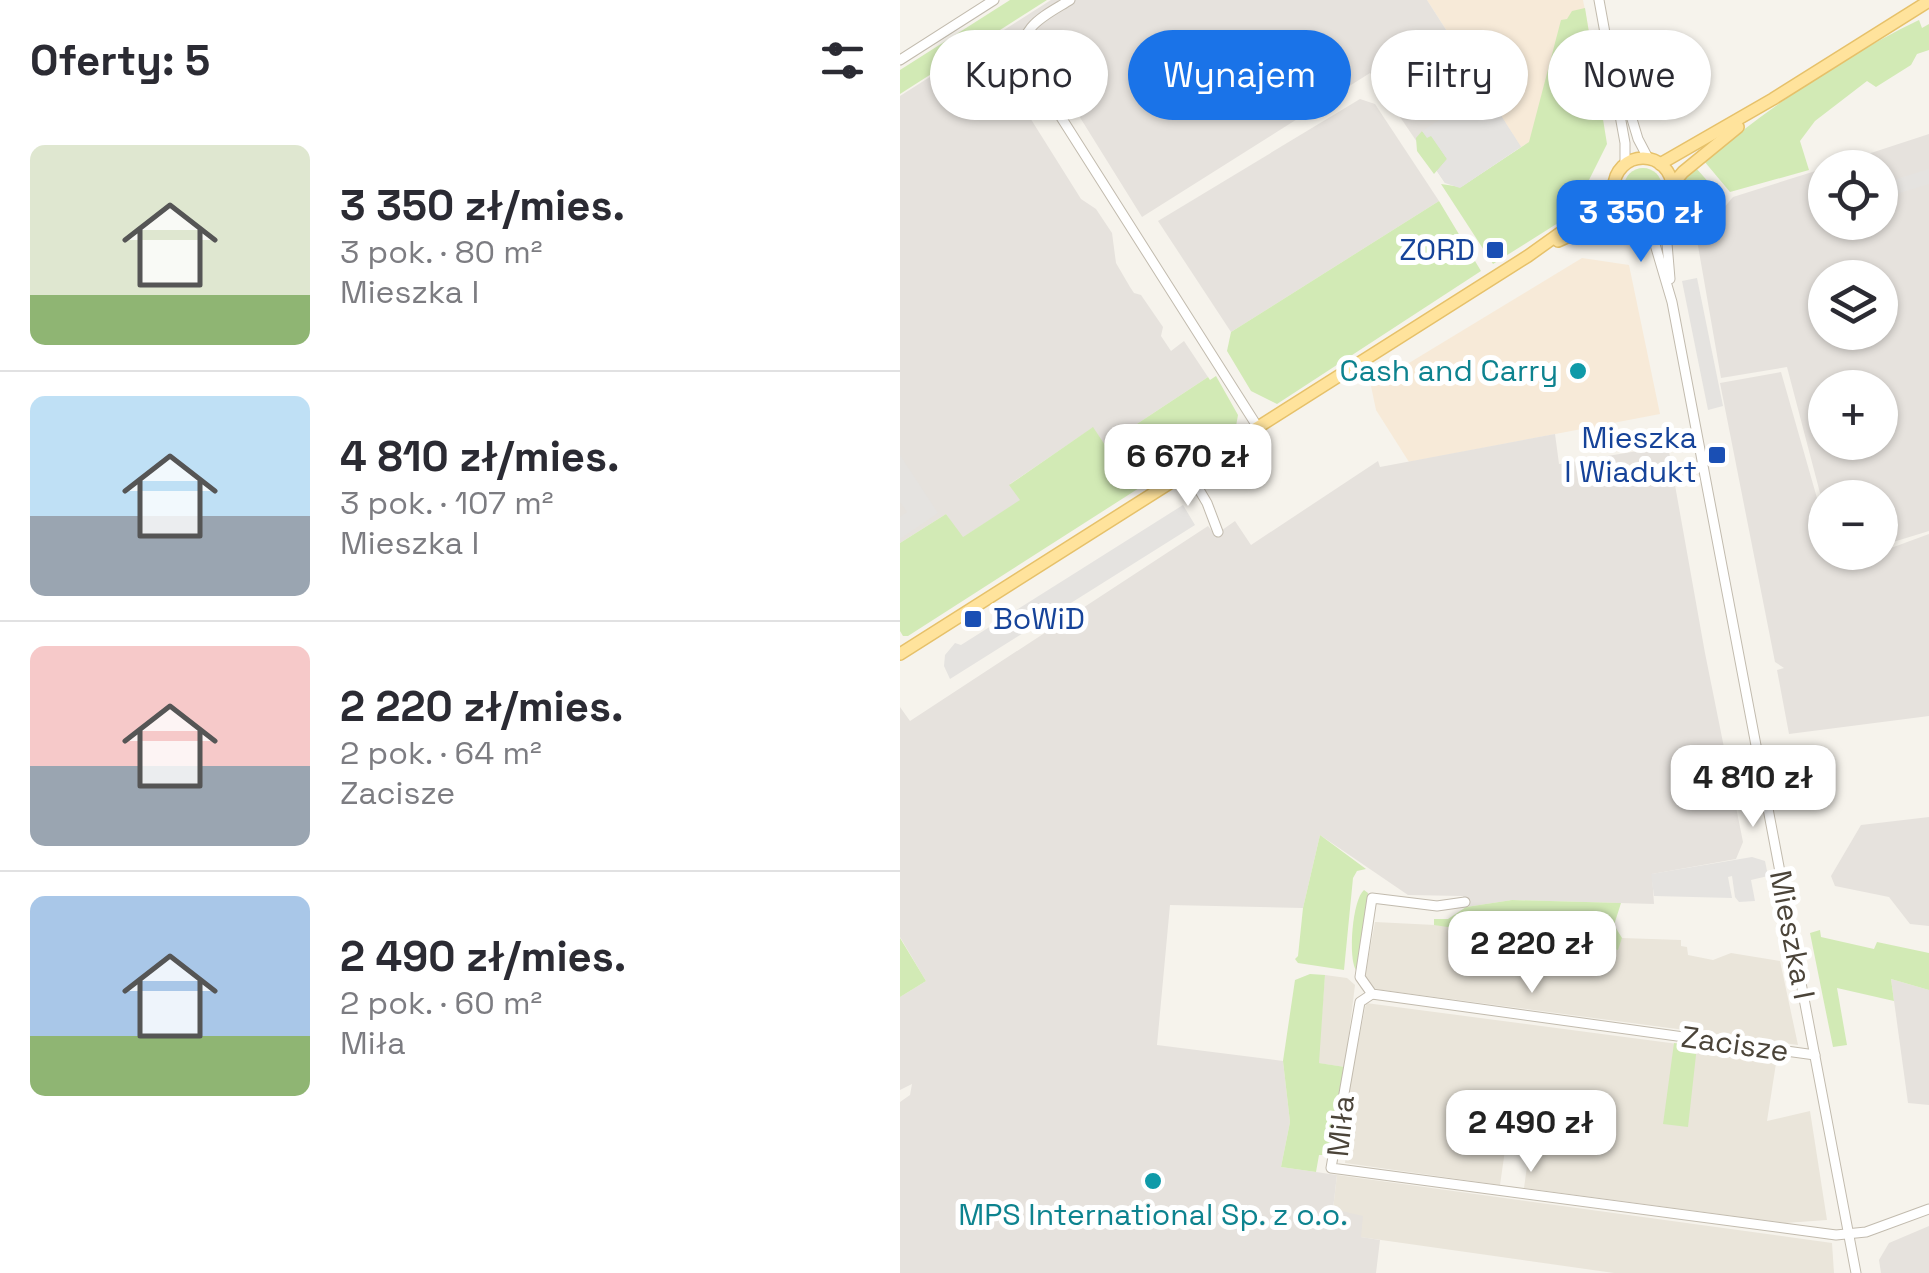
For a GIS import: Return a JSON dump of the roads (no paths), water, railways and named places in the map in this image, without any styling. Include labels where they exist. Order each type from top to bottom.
[{"type":"main road","points":[[1773,99],[1672,185],[1664,208],[1641,217],[1625,211],[1615,198],[1618,171],[1625,164],[1654,161],[1773,99],[1929,0]]},
{"type":"main road","points":[[1654,161],[1672,185]]},
{"type":"main road","points":[[900,654],[1528,256],[1598,206],[1614,189]]},
{"type":"main road","points":[[1528,256],[1625,211]]},
{"type":"street","points":[[900,60],[994,0]]},
{"type":"street","points":[[1070,0],[1026,32],[1022,50],[1026,62],[1257,426]]},
{"type":"street","points":[[1599,0],[1625,143],[1625,164]]},
{"type":"street","points":[[1604,25],[1638,139],[1654,161]]},
{"type":"street","name":"Mieszka I","points":[[1664,208],[1672,302],[1856,1273]]},
{"type":"street","name":"Mieszka I","points":[[1641,217],[1654,241],[1672,302]]},
{"type":"street","points":[[1188,470],[1218,532]]},
{"type":"street","points":[[1372,994],[1360,977],[1372,898],[1437,906],[1465,902]]},
{"type":"street","name":"Zacisze","points":[[1372,994],[1815,1055]]},
{"type":"street","name":"Miła","points":[[1372,994],[1360,1002],[1331,1168],[1849,1235]]},
{"type":"street","points":[[1849,1235],[1929,1209]]},
{"type":"place","name":"ZORD","points":[[1495,250]]},
{"type":"place","name":"Cash and Carry","points":[[1578,371]]},
{"type":"place","name":"Mieszka I Wiadukt","points":[[1717,455]]},
{"type":"place","name":"BoWiD","points":[[973,619]]},
{"type":"place","name":"MPS International Sp. z o.o.","points":[[1153,1181]]}]
